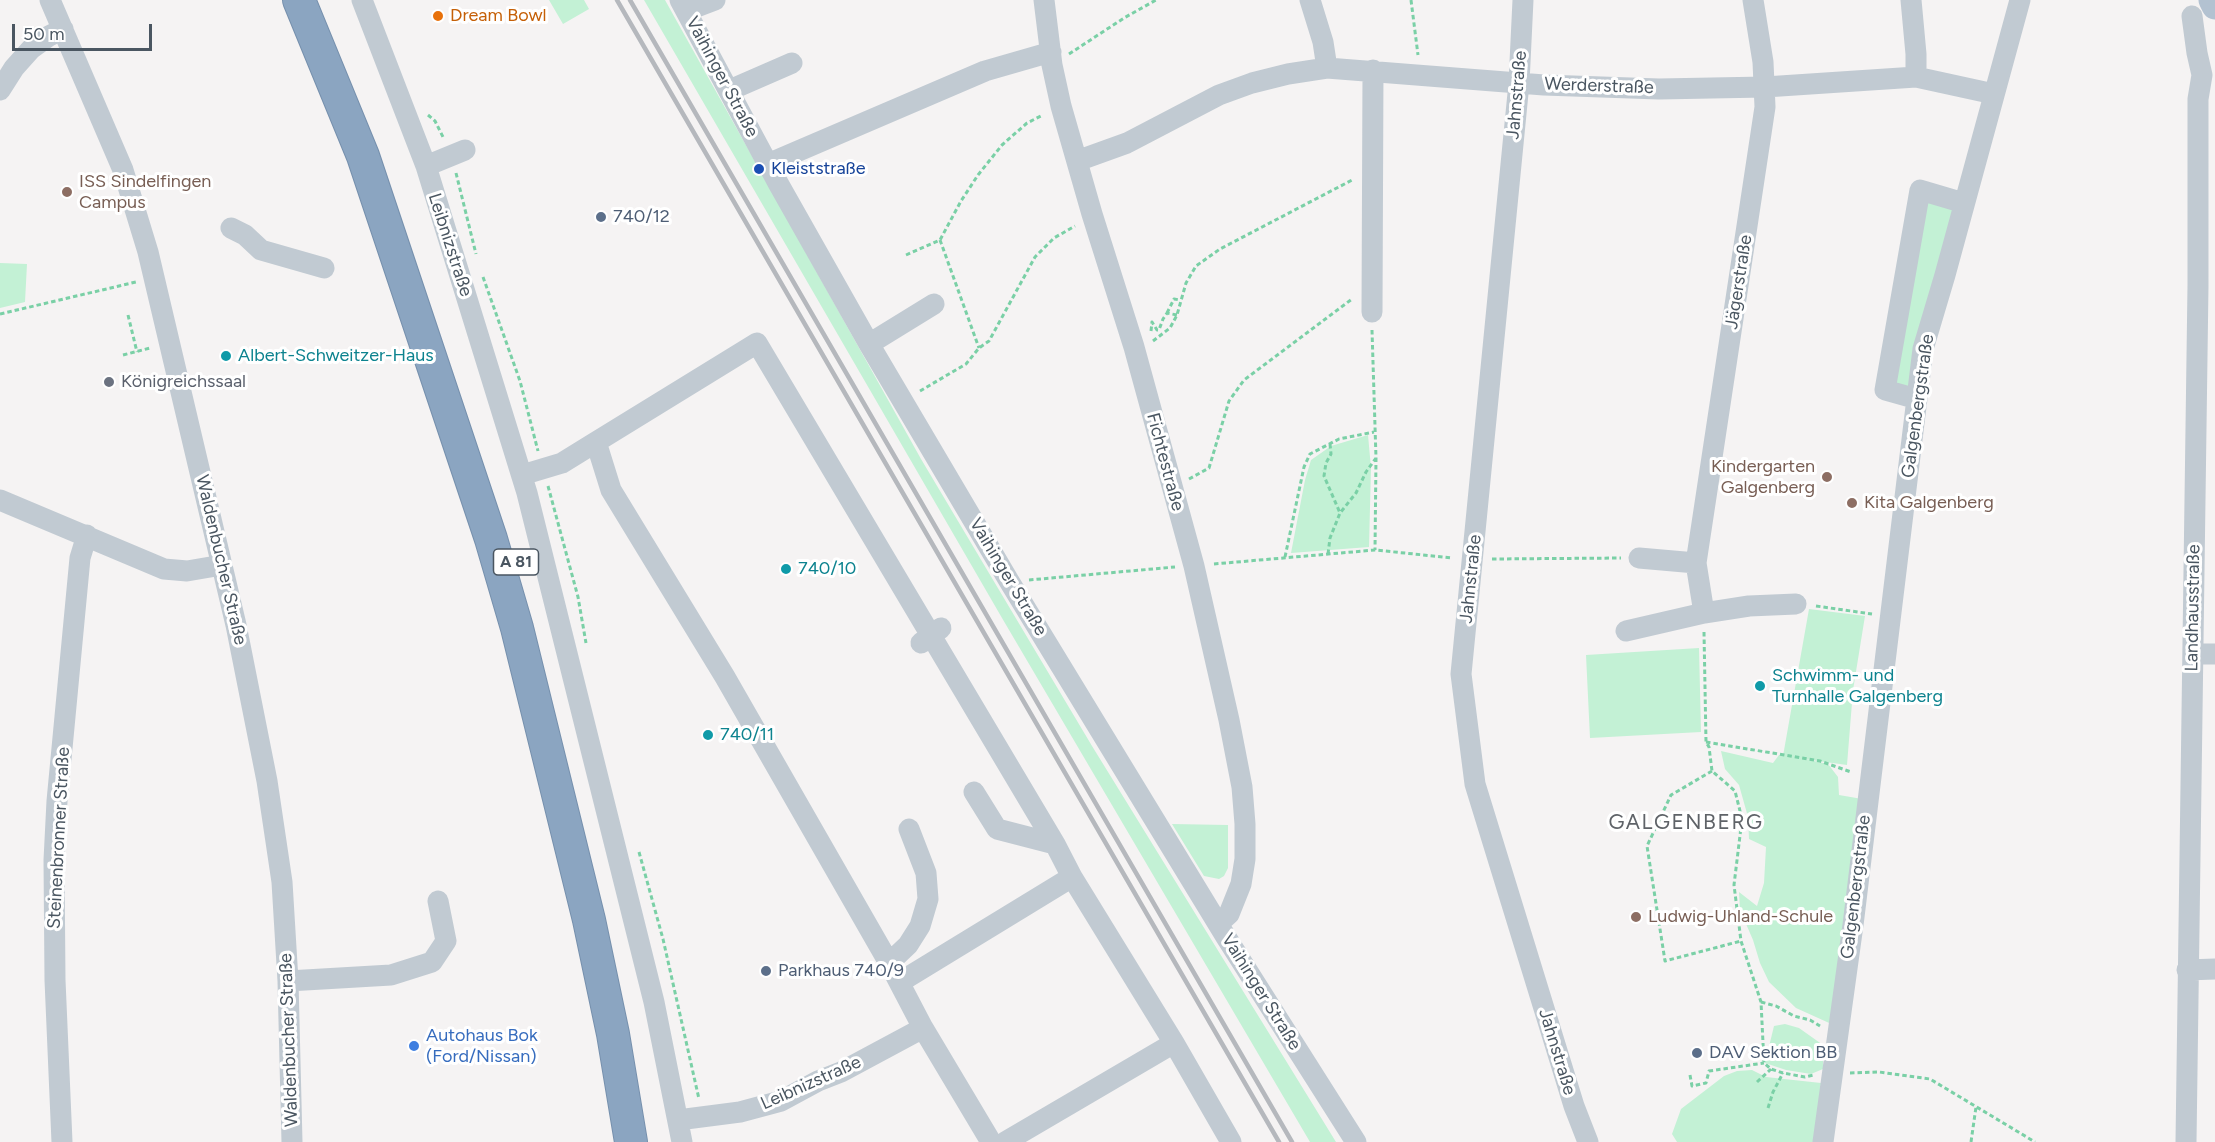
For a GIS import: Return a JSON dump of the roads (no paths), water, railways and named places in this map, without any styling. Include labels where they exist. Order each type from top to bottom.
[{"type":"highway","name":"A 81","points":[[299,0],[363,156],[459,441],[517,628],[589,920],[615,1045],[631,1142]]},
{"type":"highway","name":"A 81","points":[[322,0],[398,196],[477,432],[529,609],[604,906],[624,1003],[648,1142]]},
{"type":"street","name":"Waldenbucher Straße","points":[[50,0],[123,170],[148,252],[222,565],[267,781],[282,882],[288,981],[292,1142]]},
{"type":"street","name":"Leibnizstraße","points":[[362,0],[426,166],[524,484],[654,1002],[682,1142]]},
{"type":"street","points":[[683,6],[715,0]]},
{"type":"street","name":"Fichtestraße","points":[[1044,0],[1050,52],[1061,106],[1135,349],[1194,566],[1242,787],[1245,859],[1241,884],[1229,914],[1218,924]]},
{"type":"street","points":[[1310,0],[1323,42],[1327,68]]},
{"type":"street","name":"Jahnstraße","points":[[1522,0],[1519,83],[1461,674],[1475,784],[1574,1106],[1588,1142]]},
{"type":"street","name":"Jägerstraße","points":[[1704,613],[1696,563],[1760,146],[1765,87],[1753,0]]},
{"type":"street","points":[[1911,0],[1917,54],[1916,77]]},
{"type":"street","name":"Galgenbergstraße","points":[[1822,1142],[1833,1073],[1923,349],[2020,0]]},
{"type":"street","name":"Vaihinger Straße","points":[[683,6],[869,344],[1009,581],[1218,924],[1356,1142]]},
{"type":"street","name":"Landhausstraße","points":[[2186,1142],[2193,654],[2206,284],[2198,99],[2209,70],[2197,53],[2206,7]]},
{"type":"street","points":[[0,90],[14,68],[31,49],[63,29]]},
{"type":"street","points":[[768,164],[985,70],[1050,52]]},
{"type":"street","points":[[730,90],[792,63]]},
{"type":"street","name":"Werderstraße","points":[[1077,161],[1126,143],[1219,95],[1252,83],[1327,68],[1519,83],[1659,89],[1765,87],[1916,77],[1935,79],[1994,94]]},
{"type":"street","points":[[1372,70],[1372,304]]},
{"type":"street","points":[[426,166],[465,150]]},
{"type":"street","points":[[1917,399],[1884,390],[1920,190],[1964,203]]},
{"type":"street","points":[[231,228],[245,235],[261,250],[324,268]]},
{"type":"street","points":[[869,344],[934,304]]},
{"type":"street","points":[[524,484],[767,337],[941,628],[921,644]]},
{"type":"street","points":[[757,343],[1231,1142]]},
{"type":"street","points":[[596,442],[611,490],[725,677],[900,982],[923,1028],[991,1142]]},
{"type":"street","points":[[0,500],[164,569],[187,571],[222,565]]},
{"type":"street","name":"Steinenbronner Straße","points":[[62,1142],[55,980],[55,848],[57,801],[80,558],[87,536]]},
{"type":"street","points":[[1639,558],[1696,563]]},
{"type":"street","points":[[1626,631],[1704,613],[1749,606],[1805,605]]},
{"type":"street","points":[[2193,654],[2215,654]]},
{"type":"street","points":[[974,792],[997,829],[1055,844]]},
{"type":"street","points":[[889,963],[908,945],[920,926],[928,899],[926,873],[909,829]]},
{"type":"street","points":[[900,982],[1072,877]]},
{"type":"street","points":[[288,981],[391,975],[432,962],[446,941],[438,901]]},
{"type":"street","points":[[2187,970],[2215,969]]},
{"type":"street","name":"Leibnizstraße","points":[[678,1120],[740,1112],[781,1101],[923,1028]]},
{"type":"street","points":[[1005,1142],[1174,1043]]},
{"type":"railway","points":[[617,0],[1279,1142]]},
{"type":"railway","points":[[630,0],[1292,1142]]},
{"type":"place","name":"Dream Bowl","points":[[438,16]]},
{"type":"place","name":"Kleiststraße","points":[[759,169]]},
{"type":"place","name":"ISS Sindelfingen Campus","points":[[67,192]]},
{"type":"place","name":"740/12","points":[[601,217]]},
{"type":"place","name":"Albert-Schweitzer-Haus","points":[[226,356]]},
{"type":"place","name":"Königreichssaal","points":[[109,382]]},
{"type":"place","name":"Kindergarten Galgenberg","points":[[1827,477]]},
{"type":"place","name":"Kita Galgenberg","points":[[1852,503]]},
{"type":"place","name":"740/10","points":[[786,569]]},
{"type":"place","name":"Schwimm- und Turnhalle Galgenberg","points":[[1760,686]]},
{"type":"place","name":"740/11","points":[[708,735]]},
{"type":"place","name":"Ludwig-Uhland-Schule","points":[[1636,917]]},
{"type":"place","name":"Parkhaus 740/9","points":[[766,971]]},
{"type":"place","name":"Autohaus Bok (Ford/Nissan)","points":[[414,1046]]},
{"type":"place","name":"DAV Sektion BB","points":[[1697,1053]]},
{"type":"district","name":"GALGENBERG","points":[[1686,823]]}]
